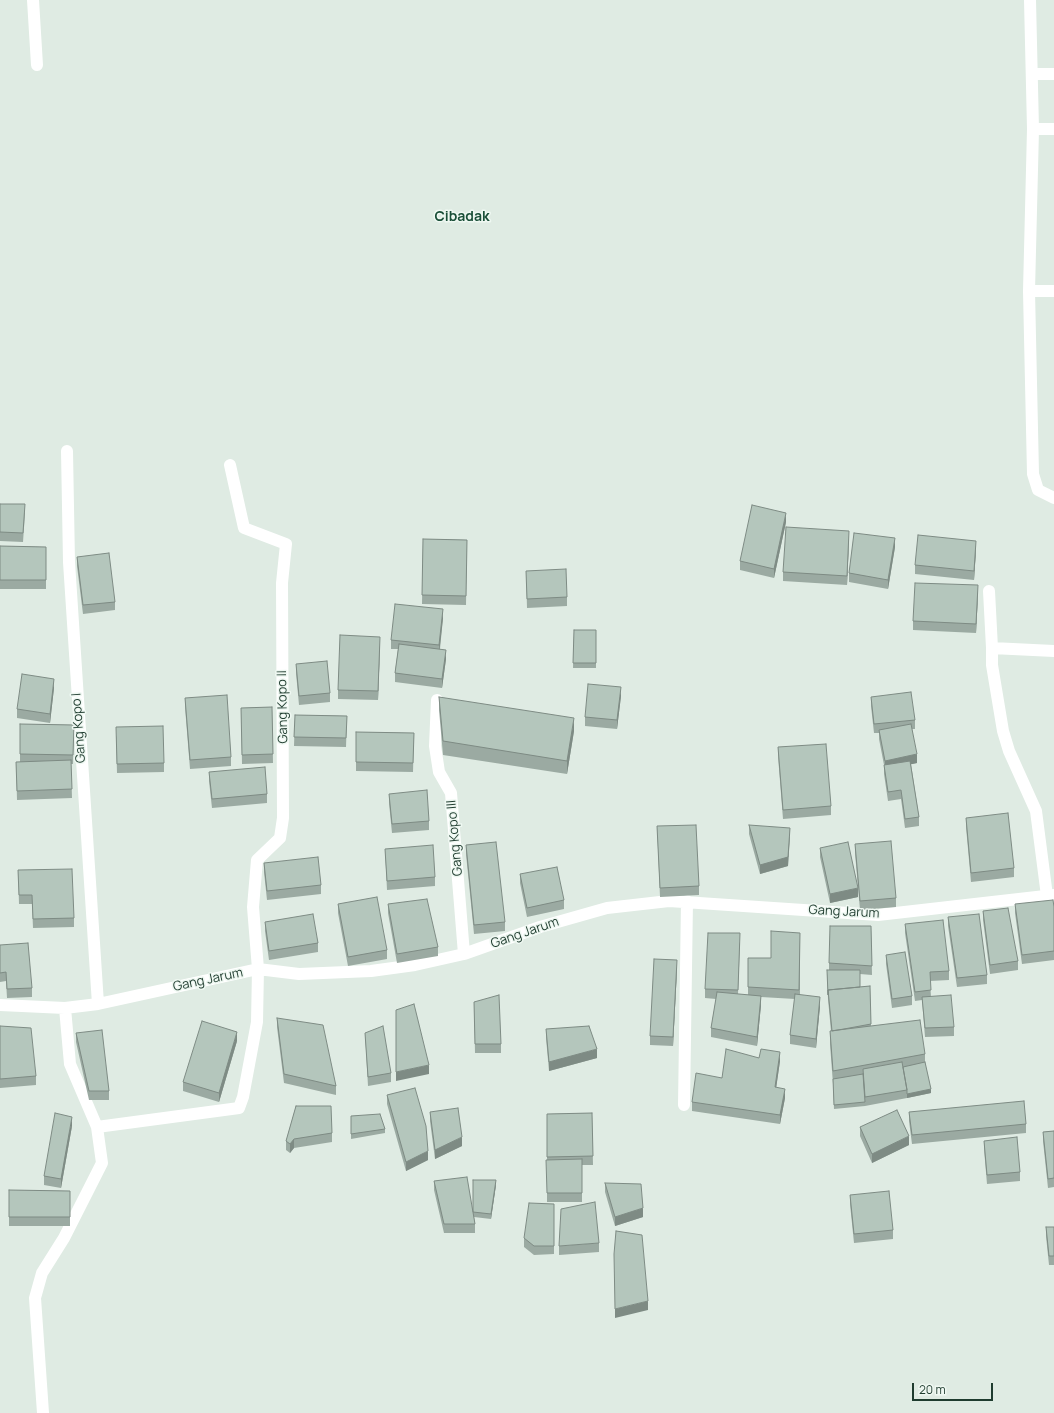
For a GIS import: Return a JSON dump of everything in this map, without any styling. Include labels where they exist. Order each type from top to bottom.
[{"type":"street","points":[[33,0],[37,65]]},
{"type":"street","points":[[1030,0],[1033,129],[1029,291],[1033,474],[1038,490],[1054,498]]},
{"type":"street","points":[[1032,74],[1054,74]]},
{"type":"street","points":[[1033,129],[1054,129]]},
{"type":"street","points":[[1029,291],[1054,291]]},
{"type":"street","name":"Gang Kopo I","points":[[67,451],[68,562],[98,1004]]},
{"type":"street","name":"Gang Kopo II","points":[[230,465],[244,528],[286,544],[282,583],[283,818],[280,838],[257,860],[253,907],[258,969]]},
{"type":"street","points":[[989,591],[992,665],[1003,731],[1009,751],[1036,811],[1051,896]]},
{"type":"street","points":[[992,648],[1054,651]]},
{"type":"street","name":"Gang Kopo III","points":[[437,700],[435,746],[439,772],[451,792],[464,954]]},
{"type":"street","name":"Gang Jarum","points":[[0,1006],[65,1008],[98,1004],[258,969],[299,974],[371,971],[415,965],[464,954],[540,927],[607,908],[669,900],[878,915],[1051,896]]},
{"type":"street","points":[[684,1105],[688,901]]},
{"type":"street","points":[[97,1127],[239,1108],[243,1097],[257,1022],[258,969]]},
{"type":"street","points":[[43,1413],[35,1298],[42,1273],[64,1238],[102,1163],[97,1127],[70,1064],[65,1008]]},
{"type":"building","points":[[0,504],[25,504],[23,533],[0,532]]},
{"type":"building","points":[[752,505],[786,513],[774,569],[740,561]]},
{"type":"building","points":[[786,527],[849,531],[847,576],[783,572]]},
{"type":"building","points":[[854,533],[895,538],[888,580],[849,573]]},
{"type":"building","points":[[918,535],[976,541],[974,571],[915,565]]},
{"type":"building","points":[[423,539],[467,540],[466,596],[422,595]]},
{"type":"building","points":[[0,546],[46,547],[46,580],[0,580]]},
{"type":"building","points":[[109,553],[115,602],[83,605],[77,557]]},
{"type":"building","points":[[566,569],[567,597],[527,599],[526,571]]},
{"type":"building","points":[[915,583],[978,585],[976,624],[913,621]]},
{"type":"building","points":[[395,604],[443,609],[439,645],[391,640]]},
{"type":"building","points":[[574,630],[596,630],[596,663],[573,663]]},
{"type":"building","points":[[340,635],[380,637],[378,691],[338,690]]},
{"type":"building","points":[[399,644],[446,650],[442,679],[395,673]]},
{"type":"building","points":[[327,661],[330,693],[299,696],[296,664]]},
{"type":"building","points":[[22,674],[54,679],[50,714],[17,709]]},
{"type":"building","points":[[588,684],[621,687],[617,720],[585,717]]},
{"type":"building","points":[[911,692],[915,720],[874,724],[871,697]]},
{"type":"building","points":[[227,695],[231,757],[190,760],[185,698]]},
{"type":"building","points":[[439,697],[574,718],[567,761],[443,741]]},
{"type":"building","points":[[272,707],[273,754],[242,755],[241,708]]},
{"type":"building","points":[[295,715],[347,716],[346,738],[294,737]]},
{"type":"building","points":[[20,724],[74,725],[73,755],[20,754]]},
{"type":"building","points":[[911,724],[917,754],[885,761],[879,730]]},
{"type":"building","points":[[163,726],[164,763],[117,764],[116,727]]},
{"type":"building","points":[[356,732],[414,733],[413,763],[356,762]]},
{"type":"building","points":[[826,744],[831,806],[783,810],[778,747]]},
{"type":"building","points":[[71,760],[72,789],[17,791],[16,762]]},
{"type":"building","points":[[910,761],[919,817],[905,819],[901,790],[888,792],[884,765]]},
{"type":"building","points":[[265,767],[267,794],[212,799],[209,772]]},
{"type":"building","points":[[427,790],[429,821],[392,824],[389,794]]},
{"type":"building","points":[[1008,813],[1014,868],[971,873],[966,818]]},
{"type":"building","points":[[696,825],[699,886],[660,888],[657,826]]},
{"type":"building","points":[[749,825],[790,828],[788,857],[760,865]]},
{"type":"building","points":[[891,841],[896,898],[860,901],[855,844]]},
{"type":"building","points":[[496,842],[505,922],[474,925],[466,845]]},
{"type":"building","points":[[848,842],[858,888],[830,894],[820,848]]},
{"type":"building","points":[[433,845],[435,877],[387,881],[385,849]]},
{"type":"building","points":[[318,857],[321,885],[267,891],[264,863]]},
{"type":"building","points":[[557,867],[564,900],[527,908],[520,874]]},
{"type":"building","points":[[72,869],[74,918],[33,919],[32,895],[19,895],[18,870]]},
{"type":"building","points":[[377,897],[387,950],[348,957],[338,904]]},
{"type":"building","points":[[427,899],[438,947],[397,954],[388,904]]},
{"type":"building","points":[[1053,900],[1054,951],[1022,955],[1015,904]]},
{"type":"building","points":[[1008,908],[1018,961],[990,965],[983,911]]},
{"type":"building","points":[[313,914],[318,943],[269,951],[265,922]]},
{"type":"building","points":[[979,914],[987,975],[957,978],[948,917]]},
{"type":"building","points":[[943,920],[949,971],[930,972],[931,990],[915,992],[905,924]]},
{"type":"building","points":[[830,926],[871,926],[872,966],[829,963]]},
{"type":"building","points":[[771,931],[800,933],[799,990],[748,987],[748,958],[771,958]]},
{"type":"building","points":[[708,933],[740,933],[738,990],[705,989]]},
{"type":"building","points":[[28,943],[32,988],[7,989],[6,972],[0,973],[0,945]]},
{"type":"building","points":[[905,952],[912,996],[892,999],[886,955]]},
{"type":"building","points":[[654,959],[677,960],[673,1037],[650,1036]]},
{"type":"building","points":[[827,970],[860,970],[860,987],[828,990],[828,995]]},
{"type":"building","points":[[870,986],[871,1024],[832,1031],[828,990]]},
{"type":"building","points":[[717,992],[761,996],[757,1037],[711,1028]]},
{"type":"building","points":[[795,994],[820,997],[816,1039],[790,1035]]},
{"type":"building","points":[[499,995],[501,1044],[475,1044],[474,1002]]},
{"type":"building","points":[[951,995],[954,1027],[925,1028],[922,997]]},
{"type":"building","points":[[414,1004],[429,1065],[396,1072],[396,1010]]},
{"type":"building","points":[[277,1018],[323,1025],[336,1086],[284,1074]]},
{"type":"building","points":[[920,1020],[925,1054],[833,1071],[830,1031]]},
{"type":"building","points":[[202,1021],[237,1032],[219,1093],[183,1082]]},
{"type":"building","points":[[0,1026],[31,1028],[36,1076],[0,1079]]},
{"type":"building","points":[[383,1026],[391,1073],[368,1077],[365,1033]]},
{"type":"building","points":[[589,1026],[597,1049],[549,1062],[546,1029]]},
{"type":"building","points":[[102,1030],[109,1091],[89,1091],[76,1033]]},
{"type":"building","points":[[726,1049],[759,1058],[761,1049],[780,1052],[775,1087],[785,1089],[780,1115],[692,1102],[696,1073],[722,1078]]},
{"type":"building","points":[[902,1062],[907,1090],[865,1097],[863,1069]]},
{"type":"building","points":[[925,1062],[931,1089],[907,1094],[903,1067]]},
{"type":"building","points":[[863,1074],[865,1102],[834,1105],[833,1079]]},
{"type":"building","points":[[415,1088],[426,1126],[428,1151],[406,1162],[387,1095]]},
{"type":"building","points":[[1024,1101],[1026,1124],[912,1135],[909,1112]]},
{"type":"building","points":[[296,1106],[331,1106],[332,1133],[294,1139],[290,1144],[286,1141]]},
{"type":"building","points":[[458,1108],[462,1137],[435,1150],[430,1112]]},
{"type":"building","points":[[897,1110],[909,1136],[872,1154],[860,1127]]},
{"type":"building","points":[[55,1113],[72,1117],[61,1179],[44,1176]]},
{"type":"building","points":[[592,1113],[593,1156],[547,1157],[547,1114]]},
{"type":"building","points":[[380,1114],[385,1129],[351,1134],[351,1116]]},
{"type":"building","points":[[1054,1131],[1054,1178],[1048,1179],[1043,1132]]},
{"type":"building","points":[[1017,1137],[1020,1172],[987,1175],[984,1141]]},
{"type":"building","points":[[582,1159],[582,1193],[547,1193],[546,1160]]},
{"type":"building","points":[[467,1177],[475,1224],[444,1224],[434,1181]]},
{"type":"building","points":[[473,1180],[496,1180],[491,1214],[473,1212]]},
{"type":"building","points":[[605,1183],[641,1184],[643,1208],[615,1217]]},
{"type":"building","points":[[9,1190],[70,1191],[70,1217],[9,1217]]},
{"type":"building","points":[[889,1191],[893,1230],[854,1234],[850,1195]]},
{"type":"building","points":[[595,1202],[599,1243],[559,1246],[561,1209]]},
{"type":"building","points":[[529,1203],[554,1204],[554,1246],[534,1246],[524,1238]]},
{"type":"building","points":[[1046,1227],[1054,1227],[1054,1256],[1049,1256]]},
{"type":"building","points":[[616,1231],[642,1235],[648,1301],[615,1309],[614,1254]]},
{"type":"district","name":"Cibadak","points":[[462,217]]}]
